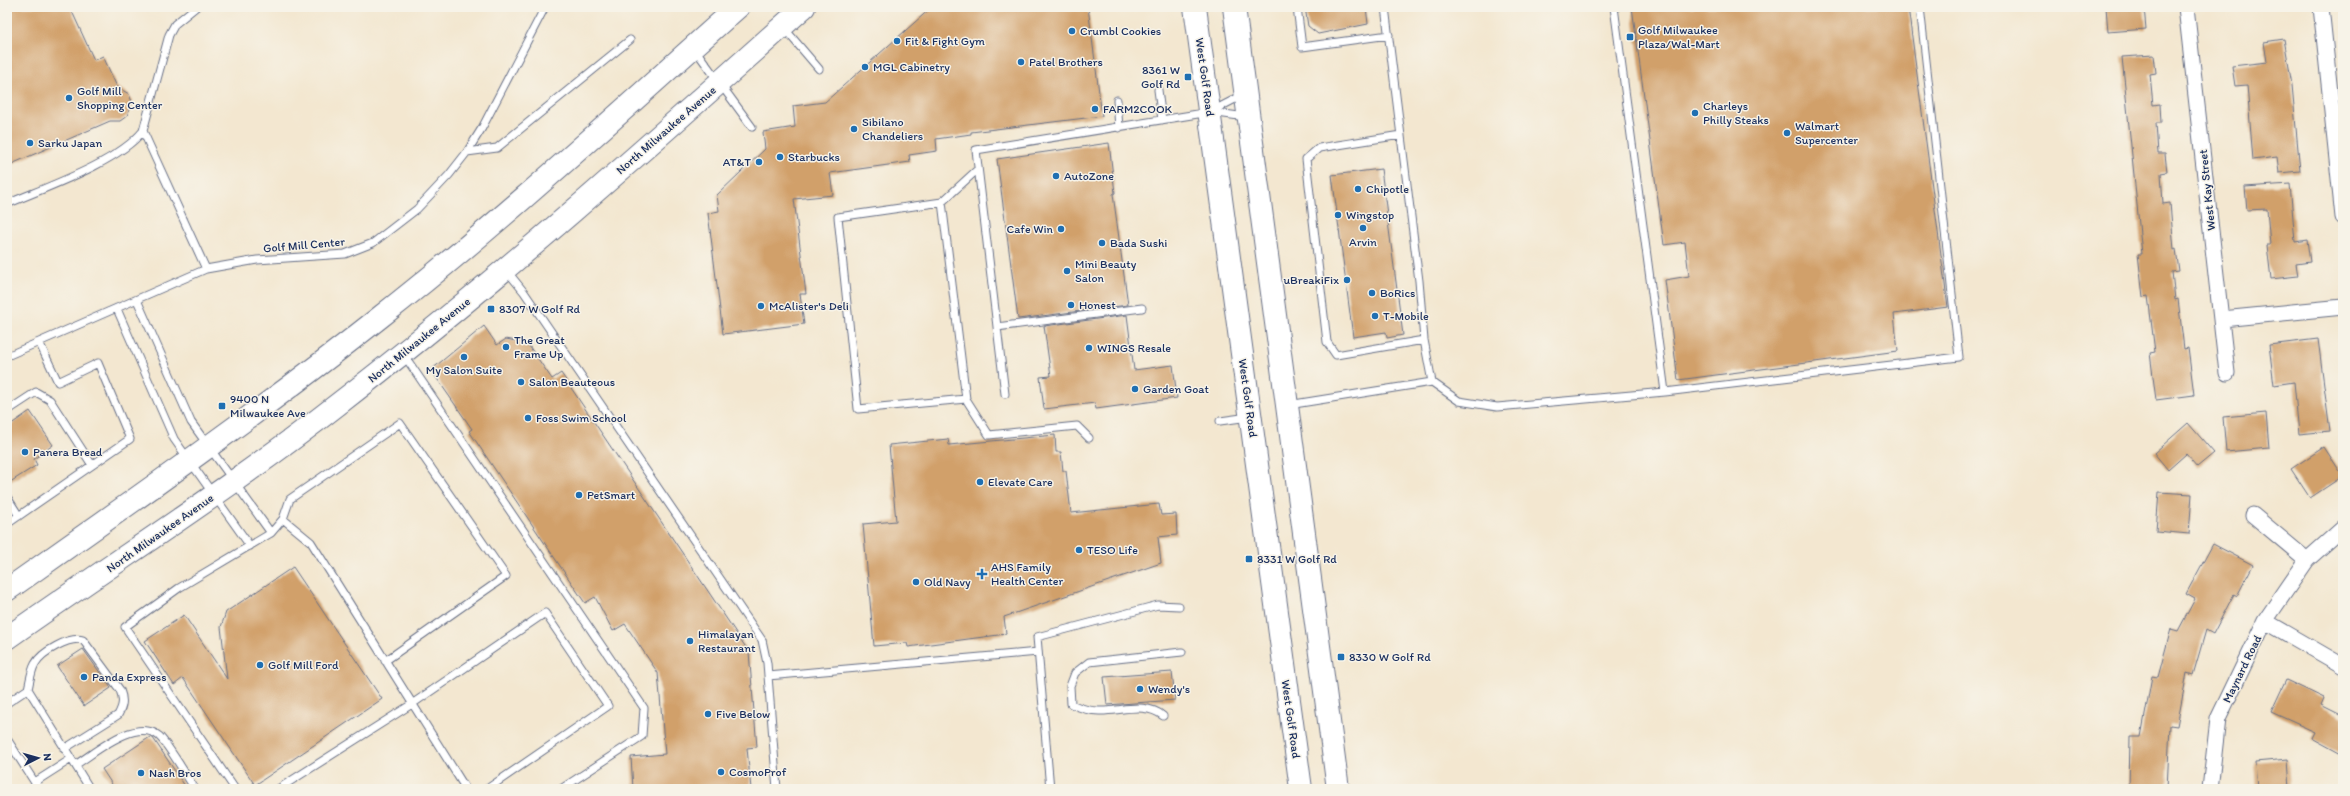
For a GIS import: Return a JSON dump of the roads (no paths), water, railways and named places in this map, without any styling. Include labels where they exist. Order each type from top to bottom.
[{"type":"main road","points":[[7,590],[210,447],[307,374],[448,263],[525,198],[738,7]]},
{"type":"main road","name":"North Milwaukee Avenue","points":[[7,638],[234,482],[403,354],[506,270],[804,7]]},
{"type":"main road","name":"West Golf Road","points":[[1195,7],[1301,789]]},
{"type":"main road","points":[[1234,7],[1338,789]]},
{"type":"street","name":"West Kay Street","points":[[2186,7],[2227,373]]},
{"type":"street","points":[[2320,7],[2337,115],[2343,217]]},
{"type":"street","points":[[2222,319],[2343,307]]},
{"type":"street","points":[[2252,514],[2307,560]]},
{"type":"street","name":"Maynard Road","points":[[2210,789],[2218,719],[2265,621],[2307,560],[2343,528]]},
{"type":"street","points":[[2265,621],[2343,666]]},
{"type":"lane","points":[[7,204],[108,159],[134,143],[143,131],[170,35],[175,24],[196,7]]},
{"type":"lane","name":"Golf Mill Center","points":[[7,356],[206,269],[257,260],[333,256],[358,251],[385,235],[417,209],[449,176],[467,152],[482,128],[546,7]]},
{"type":"lane","points":[[1297,7],[1302,47],[1389,35]]},
{"type":"lane","points":[[1385,7],[1402,135],[1424,340],[1432,382],[1459,401],[1497,407],[1665,392],[1959,357],[1920,7]]},
{"type":"lane","points":[[1614,7],[1665,392]]},
{"type":"lane","points":[[783,26],[819,69]]},
{"type":"lane","points":[[467,152],[497,148],[630,40]]},
{"type":"lane","points":[[694,48],[752,127]]},
{"type":"lane","points":[[1158,90],[1162,120]]},
{"type":"lane","points":[[1005,394],[976,150],[1119,128],[1210,112],[1245,94]]},
{"type":"lane","points":[[1117,100],[1119,128]]},
{"type":"lane","points":[[1210,112],[1248,118]]},
{"type":"lane","points":[[143,131],[206,269]]},
{"type":"lane","points":[[1402,135],[1318,148],[1306,158],[1327,342],[1336,355],[1424,340]]},
{"type":"lane","points":[[966,398],[858,409],[838,217],[942,202],[978,169]]},
{"type":"lane","points":[[942,202],[966,398],[988,435],[1078,426],[1090,438]]},
{"type":"lane","points":[[506,270],[533,304],[762,640],[768,676],[777,789]]},
{"type":"lane","points":[[137,300],[191,422],[271,533]]},
{"type":"lane","points":[[997,327],[1142,308]]},
{"type":"lane","points":[[117,309],[174,439],[250,546]]},
{"type":"lane","points":[[7,524],[130,439],[98,363],[58,382],[40,342]]},
{"type":"lane","points":[[403,354],[644,708],[642,736],[561,789]]},
{"type":"lane","points":[[1288,405],[1432,382]]},
{"type":"lane","points":[[7,411],[36,392],[50,400],[92,465]]},
{"type":"lane","points":[[1220,421],[1251,417]]},
{"type":"lane","points":[[235,789],[125,626],[179,588],[271,533],[282,519],[290,499],[400,423],[506,576],[385,661]]},
{"type":"lane","points":[[7,497],[19,516]]},
{"type":"lane","points":[[282,519],[311,542],[466,789]]},
{"type":"lane","points":[[1050,789],[1037,638],[1158,605],[1179,606]]},
{"type":"lane","points":[[278,789],[412,704],[546,613],[608,706],[487,789]]},
{"type":"lane","points":[[7,703],[28,689],[34,666],[38,659],[67,640],[75,638],[83,640],[120,690],[123,697],[122,706],[118,714],[64,749]]},
{"type":"lane","points":[[768,676],[1038,652]]},
{"type":"lane","points":[[1163,716],[1151,708],[1099,712],[1087,710],[1071,704],[1070,686],[1074,673],[1088,662],[1182,652]]},
{"type":"lane","points":[[28,689],[90,789]]},
{"type":"lane","points":[[35,782],[126,733],[141,730],[158,736],[195,789]]},
{"type":"lane","points":[[9,742],[39,789]]},
{"type":"place","name":"Crumbl Cookies","points":[[1072,31]]},
{"type":"place","name":"Golf Milwaukee Plaza/Wal-Mart","points":[[1630,37]]},
{"type":"place","name":"Fit & Fight Gym","points":[[897,41]]},
{"type":"place","name":"Patel Brothers","points":[[1021,62]]},
{"type":"place","name":"MGL Cabinetry","points":[[865,67]]},
{"type":"place","name":"8361 W Golf Rd","points":[[1188,77]]},
{"type":"place","name":"Golf Mill Shopping Center","points":[[69,98]]},
{"type":"place","name":"FARM2COOK","points":[[1095,109]]},
{"type":"place","name":"Charleys Philly Steaks","points":[[1695,113]]},
{"type":"place","name":"Sibilano Chandeliers","points":[[854,129]]},
{"type":"place","name":"Walmart Supercenter","points":[[1787,133]]},
{"type":"place","name":"Sarku Japan","points":[[30,143]]},
{"type":"place","name":"Starbucks","points":[[780,157]]},
{"type":"place","name":"AT&T","points":[[759,162]]},
{"type":"place","name":"AutoZone","points":[[1056,176]]},
{"type":"place","name":"Chipotle","points":[[1358,189]]},
{"type":"place","name":"Wingstop","points":[[1338,215]]},
{"type":"place","name":"Arvin","points":[[1363,228]]},
{"type":"place","name":"Cafe Win","points":[[1061,229]]},
{"type":"place","name":"Bada Sushi","points":[[1102,243]]},
{"type":"place","name":"Mini Beauty Salon","points":[[1067,271]]},
{"type":"place","name":"uBreakiFix","points":[[1347,280]]},
{"type":"place","name":"BoRics","points":[[1372,293]]},
{"type":"place","name":"Honest","points":[[1071,305]]},
{"type":"place","name":"McAlister's Deli","points":[[761,306]]},
{"type":"place","name":"8307 W Golf Rd","points":[[491,309]]},
{"type":"place","name":"T-Mobile","points":[[1375,316]]},
{"type":"place","name":"The Great Frame Up","points":[[506,347]]},
{"type":"place","name":"WINGS Resale","points":[[1089,348]]},
{"type":"place","name":"My Salon Suite","points":[[464,357]]},
{"type":"place","name":"Salon Beauteous","points":[[521,382]]},
{"type":"place","name":"Garden Goat","points":[[1135,389]]},
{"type":"place","name":"9400 N Milwaukee Ave","points":[[222,406]]},
{"type":"place","name":"Foss Swim School","points":[[528,418]]},
{"type":"place","name":"Panera Bread","points":[[25,452]]},
{"type":"place","name":"Elevate Care","points":[[980,482]]},
{"type":"place","name":"PetSmart","points":[[579,495]]},
{"type":"place","name":"TESO Life","points":[[1079,550]]},
{"type":"place","name":"8331 W Golf Rd","points":[[1249,559]]},
{"type":"place","name":"AHS Family Health Center","points":[[982,574]]},
{"type":"place","name":"Old Navy","points":[[916,582]]},
{"type":"place","name":"Himalayan Restaurant","points":[[690,641]]},
{"type":"place","name":"8330 W Golf Rd","points":[[1341,657]]},
{"type":"place","name":"Golf Mill Ford","points":[[260,665]]},
{"type":"place","name":"Panda Express","points":[[84,677]]},
{"type":"place","name":"Wendy's","points":[[1140,689]]},
{"type":"place","name":"Five Below","points":[[708,714]]},
{"type":"place","name":"CosmoProf","points":[[721,772]]},
{"type":"place","name":"Nash Bros","points":[[141,773]]}]
